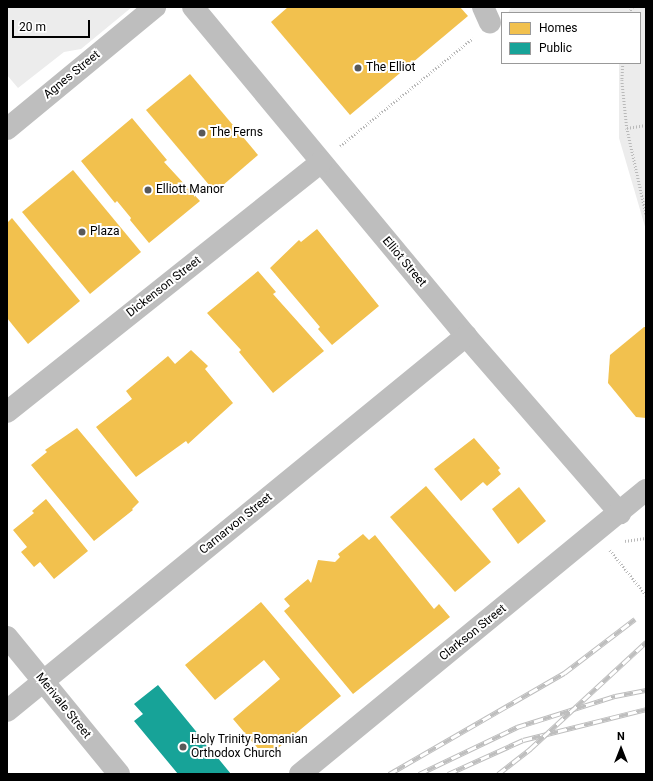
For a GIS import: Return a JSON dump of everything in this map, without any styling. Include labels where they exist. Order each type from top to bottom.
[{"type":"street","name":"Agnes Street","points":[[7,129],[155,7]]},
{"type":"street","name":"Elliot Street","points":[[193,7],[466,336],[620,513]]},
{"type":"street","name":"Dickenson Street","points":[[7,412],[321,162]]},
{"type":"street","name":"Carnarvon Street","points":[[7,711],[466,336]]},
{"type":"street","name":"Clarkson Street","points":[[300,774],[620,513],[646,490]]},
{"type":"street","name":"Merivale Street","points":[[7,637],[119,774]]},
{"type":"path","points":[[321,162],[487,15]]},
{"type":"path","points":[[623,64],[622,80],[627,128],[646,214]]},
{"type":"path","points":[[627,128],[646,125]]},
{"type":"path","points":[[617,542],[646,538]]},
{"type":"path","points":[[607,546],[646,595]]},
{"type":"shaded area","points":[[7,7],[132,7],[81,49],[64,52],[18,88],[7,75]]},
{"type":"shaded area","points":[[511,7],[646,7],[646,230],[619,138],[619,64],[641,64],[641,12],[508,12]]},
{"type":"building: Homes","name":"The Elliot","points":[[288,7],[460,7],[468,16],[350,115],[271,22]]},
{"type":"building: Homes","name":"The Ferns","points":[[190,74],[258,155],[215,192],[146,110]]},
{"type":"building: Homes","name":"Elliott Manor","points":[[132,118],[167,160],[164,162],[200,201],[149,243],[117,201],[115,203],[81,161]]},
{"type":"building: Homes","name":"Plaza","points":[[73,170],[141,252],[90,294],[22,212]]},
{"type":"building: Homes","points":[[12,218],[80,301],[28,344],[7,318],[7,223]]},
{"type":"building: Homes","points":[[317,229],[379,306],[332,345],[318,329],[320,327],[270,268],[299,240],[301,242]]},
{"type":"building: Homes","points":[[258,271],[276,292],[273,294],[324,351],[273,393],[239,352],[241,350],[207,313]]},
{"type":"building: Homes","points":[[644,327],[646,327],[646,418],[636,417],[608,383],[610,355]]},
{"type":"building: Homes","points":[[191,350],[208,366],[205,369],[233,403],[188,444],[186,441],[136,477],[96,427],[132,399],[126,391],[168,356],[175,364]]},
{"type":"building: Homes","points":[[77,428],[139,502],[132,509],[133,510],[94,541],[31,465],[47,452],[45,450]]},
{"type":"building: Homes","points":[[474,438],[500,468],[498,470],[501,474],[487,486],[483,482],[461,501],[434,469]]},
{"type":"building: Homes","points":[[426,486],[491,562],[455,592],[390,517]]},
{"type":"building: Homes","points":[[519,487],[546,521],[518,544],[492,509]]},
{"type":"building: Homes","points":[[46,499],[88,551],[54,579],[40,562],[34,567],[21,552],[27,547],[13,530],[34,513],[32,511]]},
{"type":"building: Homes","points":[[363,534],[369,540],[375,535],[434,609],[439,604],[450,617],[353,694],[284,611],[290,606],[284,599],[308,579],[311,583],[318,560],[335,562],[340,557],[338,554]]},
{"type":"building: Homes","points":[[261,602],[341,696],[266,758],[233,719],[280,679],[264,660],[215,700],[185,665]]},
{"type":"building: Public","name":"Holy Trinity Romanian Orthodox Church","points":[[158,685],[231,774],[178,774],[134,721],[143,714],[134,704]]},
{"type":"railway","points":[[389,774],[564,673],[635,619]]},
{"type":"railway","points":[[498,774],[530,749],[646,642]]},
{"type":"railway","points":[[419,774],[517,727],[615,696],[646,690]]},
{"type":"railway","points":[[448,774],[523,740],[646,709]]},
{"type":"place","name":"The Elliot","points":[[358,68]]},
{"type":"place","name":"The Ferns","points":[[202,133]]},
{"type":"place","name":"Elliott Manor","points":[[148,190]]},
{"type":"place","name":"Plaza","points":[[82,232]]},
{"type":"place","name":"Holy Trinity Romanian Orthodox Church","points":[[183,747]]}]
